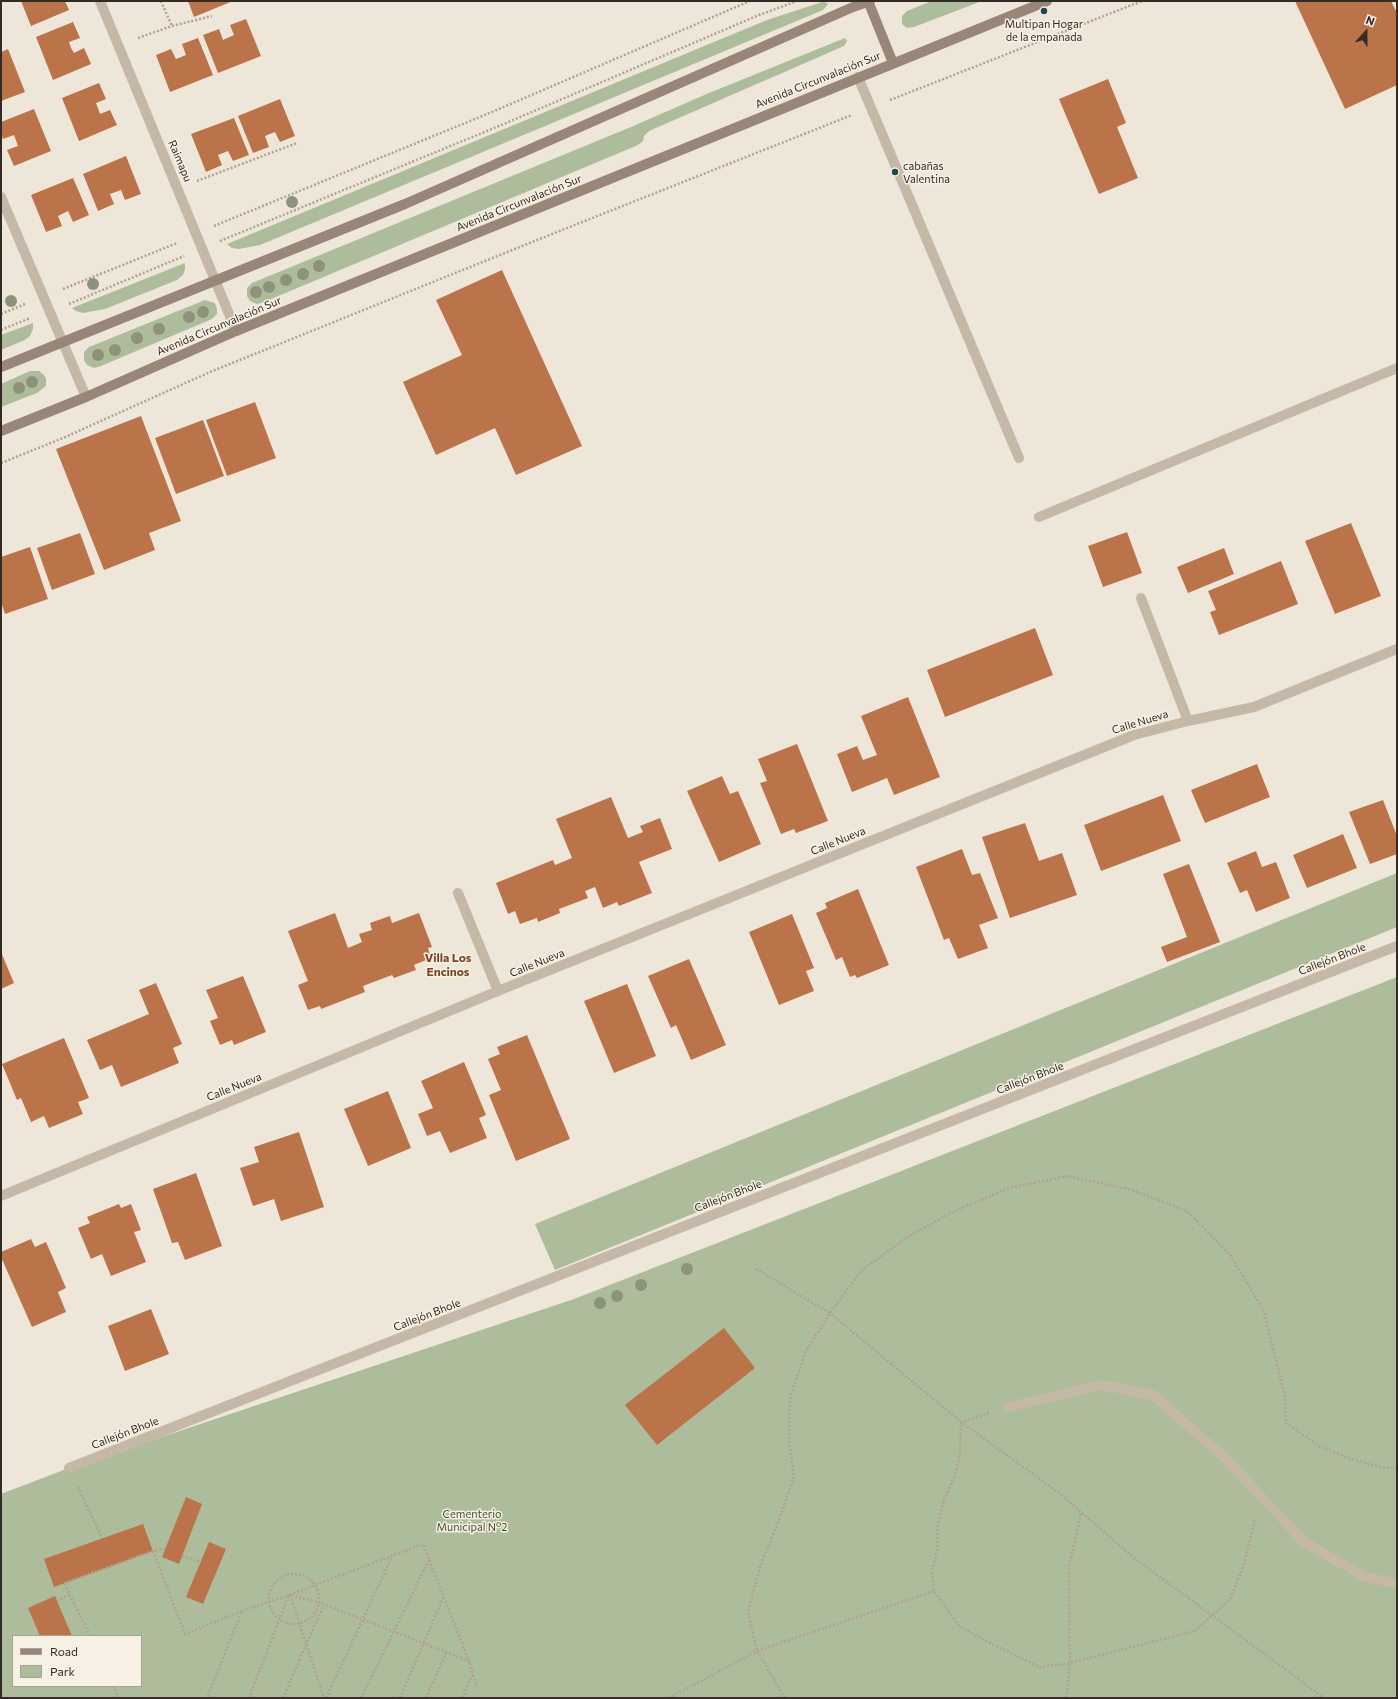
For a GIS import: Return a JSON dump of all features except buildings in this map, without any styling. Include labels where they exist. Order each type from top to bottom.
[{"type":"main road","points":[[1,367],[405,204],[869,1],[893,63]]},
{"type":"main road","name":"Avenida Circunvalación Sur","points":[[1,431],[86,397],[236,331],[1047,1]]},
{"type":"street","name":"Raimapu","points":[[100,1],[236,331]]},
{"type":"street","points":[[858,77],[1019,458]]},
{"type":"street","points":[[1,197],[86,397]]},
{"type":"street","points":[[1039,517],[1397,368]]},
{"type":"street","name":"Calle Nueva","points":[[1141,598],[1188,721]]},
{"type":"street","name":"Calle Nueva","points":[[1,1196],[498,992],[1134,735],[1188,721],[1254,707],[1397,649]]},
{"type":"street","points":[[458,893],[498,992]]},
{"type":"street","name":"Callejón Bhole","points":[[69,1468],[1397,946]]},
{"type":"street","points":[[1008,1407],[1101,1384],[1153,1396],[1224,1457],[1304,1542],[1364,1576],[1397,1584]]},
{"type":"path","points":[[161,1],[172,26]]},
{"type":"path","points":[[1,314],[500,109],[750,1]]},
{"type":"path","points":[[1,330],[203,249],[499,126],[759,15],[797,1]]},
{"type":"path","points":[[1,463],[63,438],[218,370],[552,234],[1142,1]]},
{"type":"path","points":[[118,46],[172,26],[212,16]]},
{"type":"path","points":[[196,181],[297,143]]},
{"type":"path","points":[[784,1698],[756,1651],[748,1612],[760,1567],[780,1520],[794,1477],[789,1439],[790,1398],[806,1351],[830,1313],[861,1270],[908,1236],[957,1210],[1009,1188],[1068,1176],[1132,1190],[1188,1211],[1230,1255],[1263,1309],[1285,1396],[1286,1423],[1319,1446],[1383,1468],[1397,1468]]},
{"type":"path","points":[[756,1269],[830,1313],[961,1422],[1059,1493],[1133,1557],[1324,1698]]},
{"type":"path","points":[[961,1422],[1008,1407]]},
{"type":"path","points":[[961,1422],[960,1452],[956,1472],[944,1500],[936,1528],[937,1550],[932,1572],[934,1591],[959,1626],[1040,1667],[1070,1663],[1195,1631],[1230,1599],[1244,1565],[1261,1497]]},
{"type":"path","points":[[69,1468],[102,1538]]},
{"type":"path","points":[[1066,1698],[1070,1663],[1069,1566],[1081,1513]]},
{"type":"path","points":[[153,1552],[185,1634],[242,1611],[289,1595],[423,1544],[469,1661],[477,1687]]},
{"type":"path","points":[[90,1635],[64,1583],[165,1549]]},
{"type":"path","points":[[182,1556],[201,1562]]},
{"type":"path","points":[[325,1698],[392,1556]]},
{"type":"path","points":[[361,1698],[429,1560]]},
{"type":"path","points":[[286,1576],[302,1576],[314,1585],[318,1602],[312,1617],[298,1624],[287,1623],[280,1620],[274,1614],[269,1602],[270,1592],[274,1584],[286,1576]]},
{"type":"path","points":[[669,1698],[756,1651],[934,1591]]},
{"type":"path","points":[[57,1601],[70,1594]]},
{"type":"path","points":[[289,1595],[318,1602],[422,1644],[469,1661]]},
{"type":"path","points":[[249,1698],[289,1595]]},
{"type":"path","points":[[289,1595],[325,1698]]},
{"type":"path","points":[[400,1698],[422,1644],[444,1597]]},
{"type":"path","points":[[283,1698],[324,1605]]},
{"type":"path","points":[[207,1698],[242,1611]]},
{"type":"path","points":[[299,1660],[306,1646]]},
{"type":"path","points":[[426,1698],[446,1653]]},
{"type":"path","points":[[462,1698],[473,1674]]},
{"type":"path","points":[[113,1687],[118,1698]]},
{"type":"green space","points":[[932,1],[982,1],[914,27],[907,28],[902,24],[902,16],[907,11]]},
{"type":"green space","points":[[822,2],[828,4],[823,10],[260,245],[239,249],[232,248],[227,244],[767,20]]},
{"type":"green space","points":[[845,38],[847,41],[844,46],[649,131],[644,136],[643,141],[638,145],[264,302],[257,304],[250,301],[247,296],[247,288],[252,283]]},
{"type":"green space","points":[[185,263],[183,275],[177,280],[105,309],[83,313],[72,308]]},
{"type":"green space","points":[[205,300],[215,303],[217,314],[212,319],[101,366],[94,368],[87,365],[84,360],[84,352],[89,347]]},
{"type":"green space","points":[[33,323],[33,329],[30,336],[25,340],[1,350],[1,335]]},
{"type":"green space","points":[[30,371],[39,371],[44,375],[46,379],[46,386],[37,393],[1,407],[1,384]]},
{"type":"green space","points":[[1397,873],[1397,927],[555,1270],[535,1224]]},
{"type":"green space","name":"Cementerio Municipal N°2","points":[[1397,977],[1397,1698],[1,1698],[1,1494],[69,1468],[574,1299]]},
{"type":"place","name":"Multipan Hogar de la empanada","points":[[1044,11]]},
{"type":"place","name":"cabañas Valentina","points":[[895,172]]},
{"type":"district","name":"Villa Los Encinos","points":[[448,965]]}]
